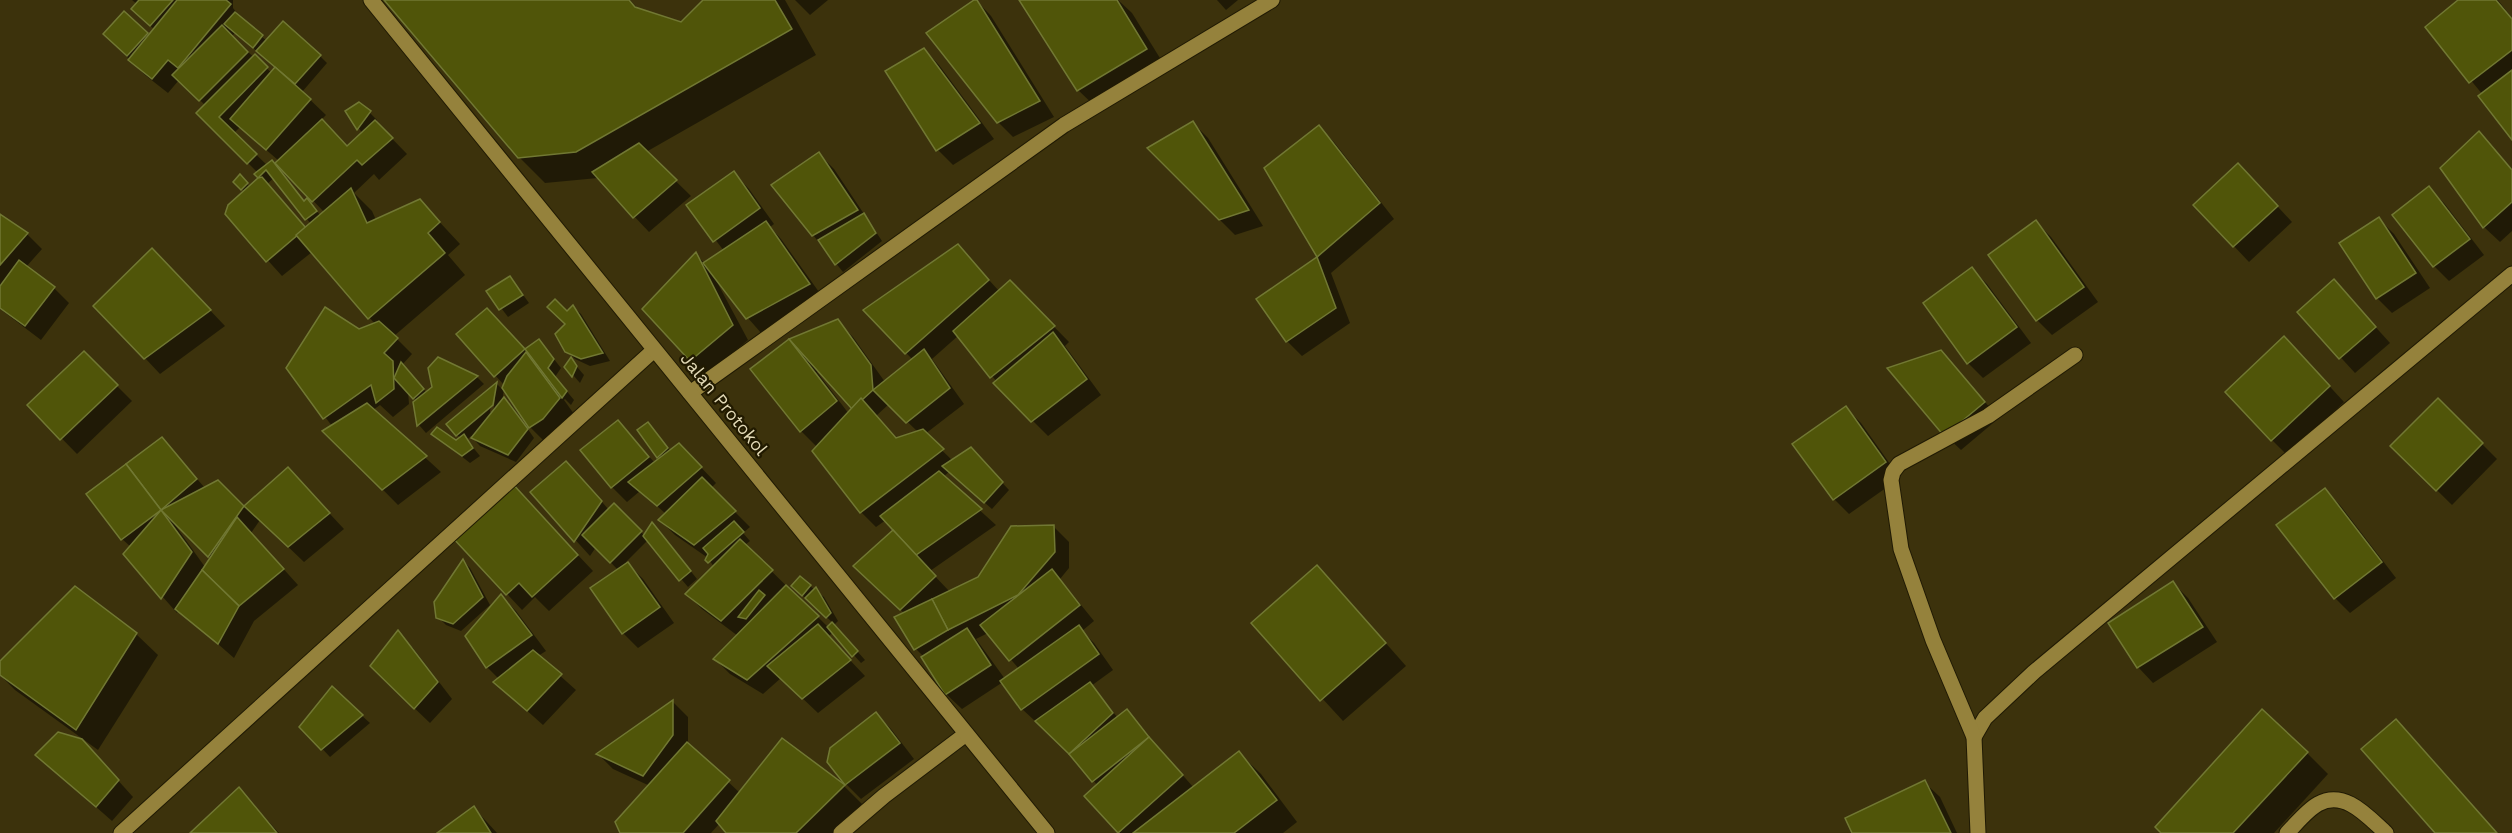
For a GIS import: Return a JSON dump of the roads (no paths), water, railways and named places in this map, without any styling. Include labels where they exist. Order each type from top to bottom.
[{"type":"street","name":"Jalan Protokol","points":[[371,0],[1047,833]]},
{"type":"street","points":[[690,393],[1065,125],[1272,0]]},
{"type":"street","points":[[1974,737],[1985,718],[2034,672],[2512,273]]},
{"type":"street","points":[[121,833],[654,350]]},
{"type":"street","points":[[1978,833],[1974,737],[1933,640],[1901,549],[1891,488],[1893,472],[1899,464],[1988,416],[2075,356]]},
{"type":"street","points":[[841,833],[884,796],[966,734]]},
{"type":"street","points":[[2287,833],[2318,803],[2341,800],[2357,807],[2386,833]]}]
